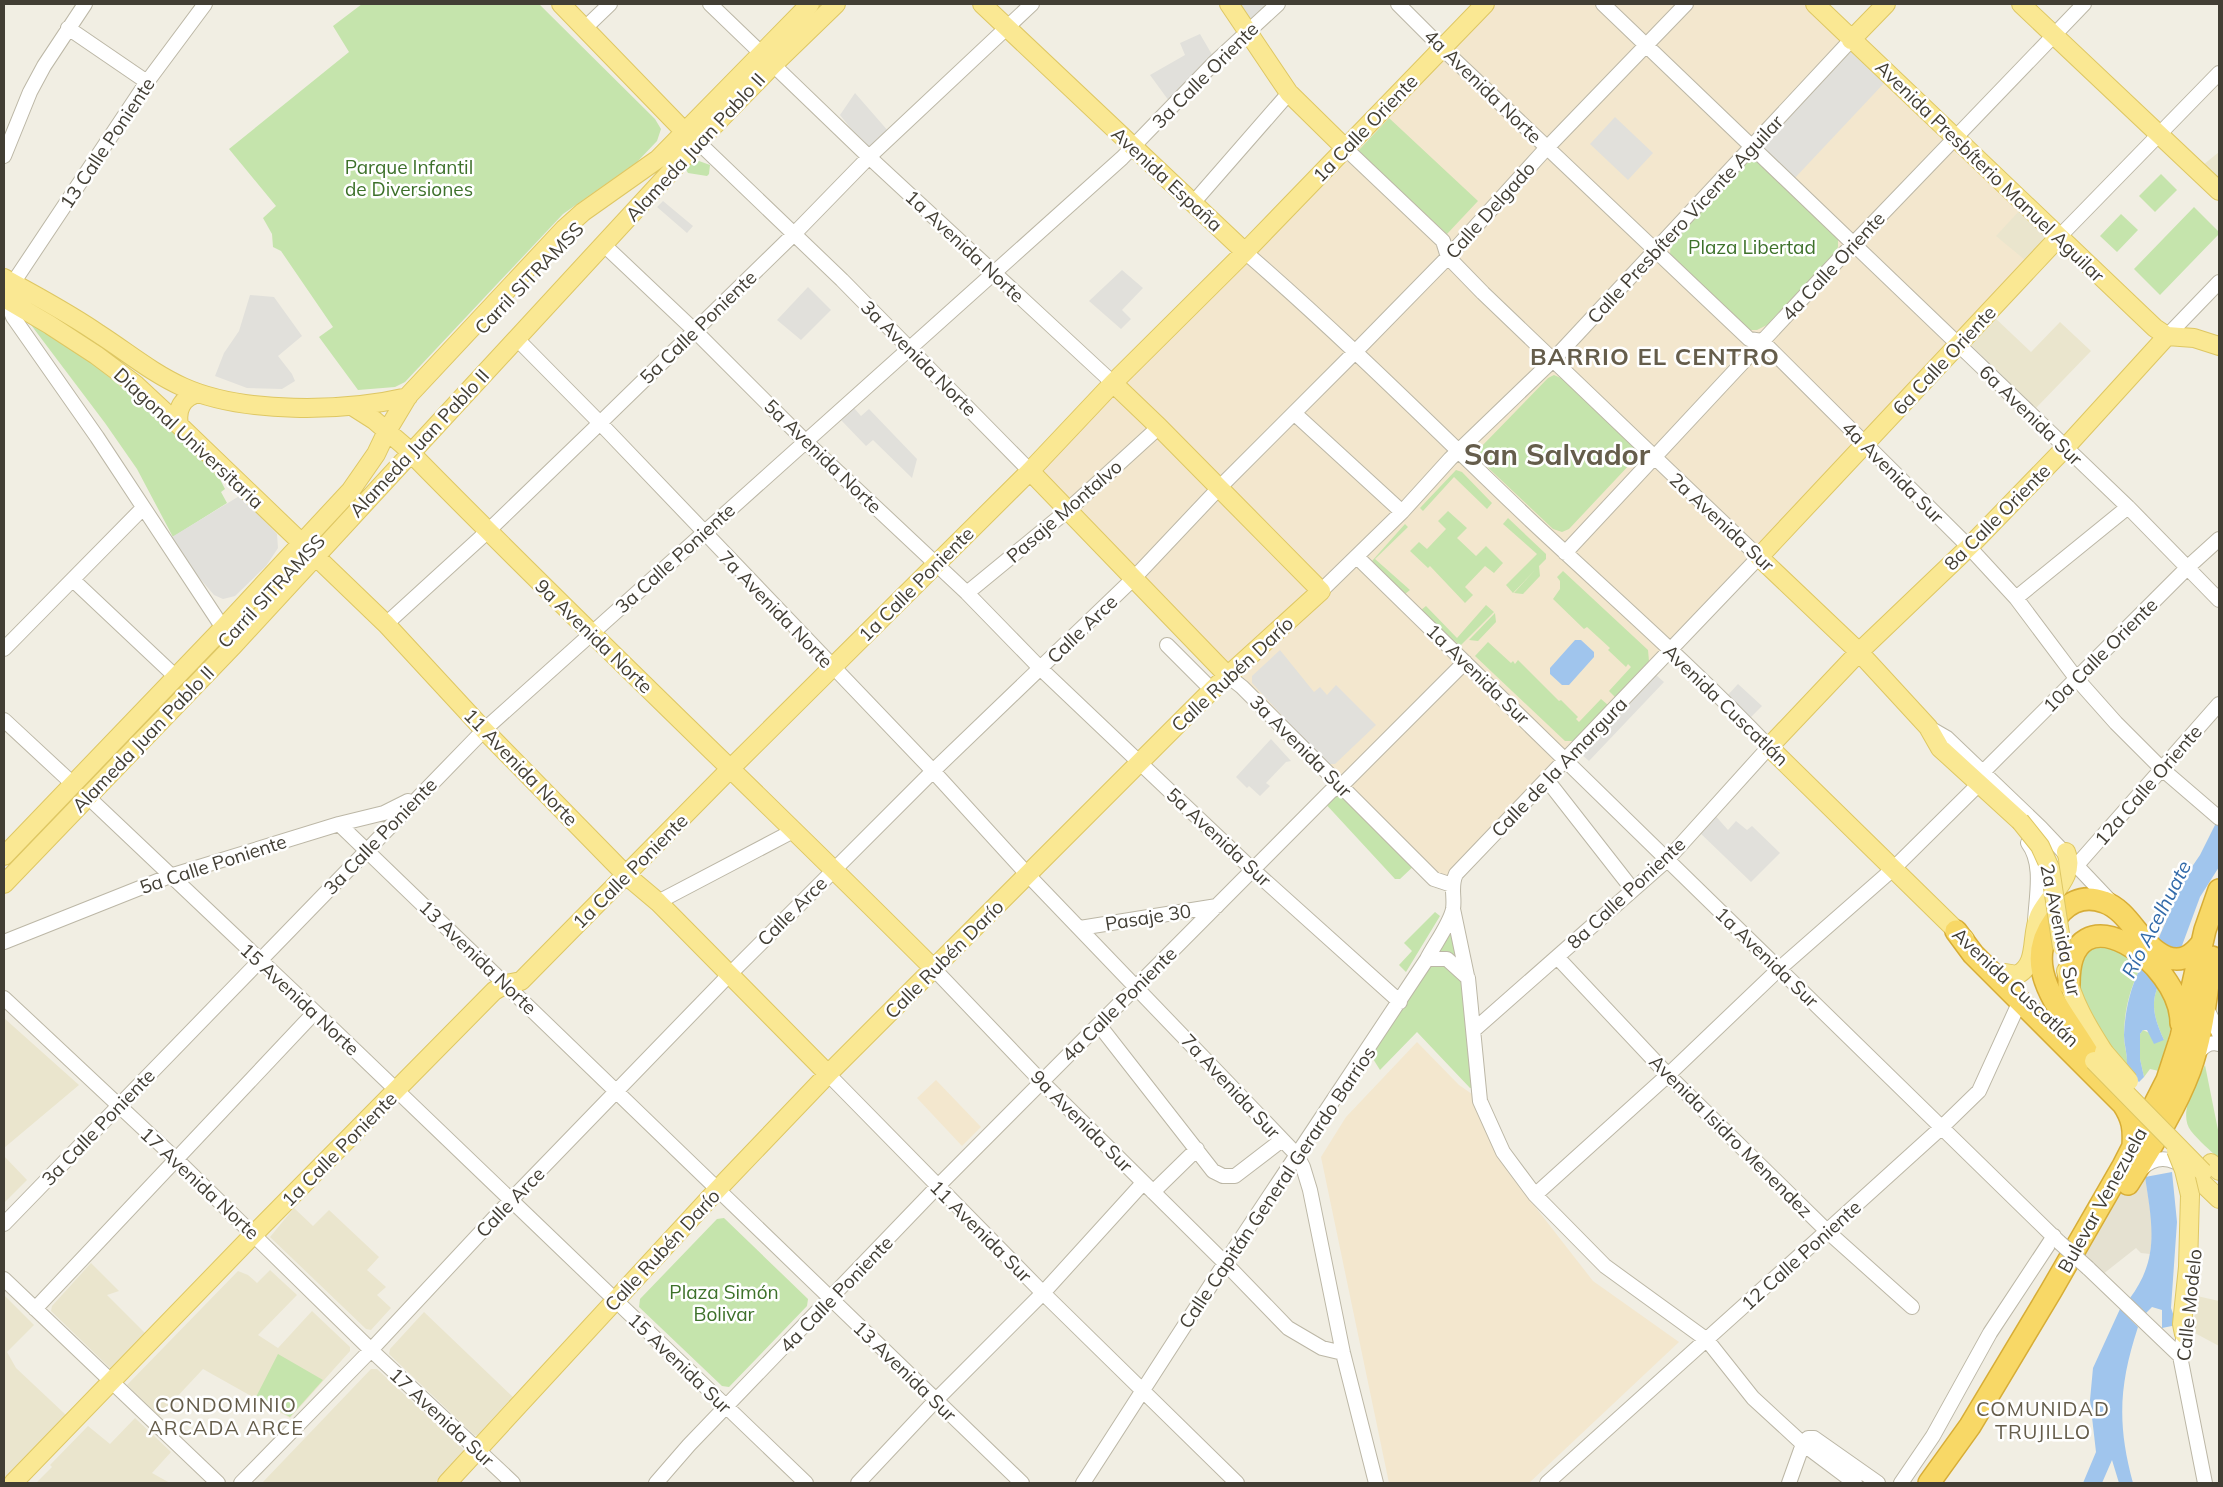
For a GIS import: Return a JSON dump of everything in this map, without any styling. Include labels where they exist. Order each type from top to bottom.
[{"type":"highway","name":"Bulevar Venezuela","points":[[1929,1483],[1983,1406],[2133,1146],[2167,1080],[2181,1037],[2202,943],[2219,890]]},
{"type":"highway","points":[[2096,1057],[2050,994],[2041,968],[2040,953],[2051,925],[2070,904],[2087,898],[2097,899],[2114,906],[2149,953],[2178,1002],[2181,1012],[2181,1037]]},
{"type":"highway","name":"Bulevar Venezuela","points":[[1942,1483],[1984,1426],[2068,1280],[2129,1183],[2177,1100],[2194,1057],[2219,924]]},
{"type":"highway","points":[[1956,931],[1973,954],[2123,1104],[2131,1116],[2134,1126],[2133,1146]]},
{"type":"highway","points":[[2069,984],[2070,966],[2075,951],[2084,942],[2093,938],[2105,936],[2123,940],[2149,953],[2175,959],[2191,955],[2202,943]]},
{"type":"main road","points":[[561,4],[691,137]]},
{"type":"main road","name":"Alameda Juan Pablo II","points":[[4,856],[223,628],[309,550],[365,472],[516,338],[603,244],[691,137],[768,58],[810,4]]},
{"type":"main road","points":[[768,58],[824,4]]},
{"type":"main road","name":"Alameda Juan Pablo II","points":[[768,58],[836,4]]},
{"type":"main road","name":"Avenida España","points":[[982,4],[1245,252]]},
{"type":"main road","points":[[1229,4],[1289,93],[1345,148]]},
{"type":"main road","name":"1a Calle Oriente","points":[[1245,252],[1485,4]]},
{"type":"main road","name":"Avenida Presbíterio Manuel Aguilar","points":[[1815,4],[2058,238],[2155,328],[2173,336]]},
{"type":"main road","name":"Calle Presbítero Vicente Aguilar","points":[[1851,40],[1886,4]]},
{"type":"main road","points":[[2021,4],[2219,191]]},
{"type":"main road","name":"Alameda Juan Pablo II","points":[[4,884],[88,797],[309,550],[398,441],[408,397],[573,220],[647,168],[670,148],[691,137]]},
{"type":"main road","name":"Carril SITRAMSS","points":[[4,870],[182,687],[309,550],[370,483],[398,441],[691,137]]},
{"type":"main road","name":"Carril SITRAMSS","points":[[398,441],[409,409],[425,387],[576,228],[661,170]]},
{"type":"main road","name":"6a Calle Oriente","points":[[1759,556],[2058,238]]},
{"type":"main road","name":"1a Calle Poniente","points":[[13,1483],[254,1234],[494,991],[506,984],[521,981],[731,768],[1030,471],[1113,383],[1245,252]]},
{"type":"main road","name":"Diagonal Universitaria","points":[[7,290],[99,334],[147,368],[198,393],[241,404],[270,407],[352,406],[408,397]]},
{"type":"main road","name":"Diagonal Universitaria","points":[[7,290],[136,385],[309,550]]},
{"type":"main road","points":[[2173,336],[2194,338],[2219,346]]},
{"type":"main road","name":"8a Calle Oriente","points":[[1769,747],[1859,652],[1969,547],[2173,336]]},
{"type":"main road","points":[[136,385],[148,386],[152,383],[154,379],[147,368]]},
{"type":"main road","name":"1a Avenida Norte","points":[[1113,383],[1220,488]]},
{"type":"main road","points":[[179,425],[178,418],[181,404],[191,395],[198,393]]},
{"type":"main road","name":"9a Avenida Norte","points":[[352,406],[398,441],[590,634],[834,869]]},
{"type":"main road","name":"3a Avenida Norte","points":[[1030,471],[1134,578]]},
{"type":"main road","points":[[1220,488],[1321,591]]},
{"type":"main road","name":"11 Avenida Norte","points":[[309,550],[386,624],[484,730],[626,875],[658,902],[728,976]]},
{"type":"main road","name":"2a Avenida Sur","points":[[1759,556],[1859,652],[1928,727],[1940,748],[1979,781],[2034,837],[2046,856],[2054,886],[2069,984],[2085,1021],[2096,1057]]},
{"type":"main road","name":"3a Avenida Sur","points":[[1134,578],[1228,676]]},
{"type":"main road","name":"Calle Rubén Darío","points":[[447,1483],[828,1074],[1212,690],[1321,591]]},
{"type":"main road","name":"Avenida Cuscatlán","points":[[1769,747],[1956,931],[2005,973],[2096,1057]]},
{"type":"main road","points":[[2005,973],[2017,975],[2029,965],[2032,956],[2035,925],[2042,910],[2069,869],[2072,859]]},
{"type":"main road","name":"9a Avenida Sur","points":[[834,869],[934,969]]},
{"type":"main road","name":"11 Avenida Sur","points":[[728,976],[828,1074]]},
{"type":"main road","points":[[2096,1057],[2168,1137],[2207,1170],[2219,1199]]},
{"type":"main road","points":[[2096,1057],[2143,1095],[2207,1170],[2219,1188]]},
{"type":"main road","points":[[2168,1137],[2184,1170],[2190,1195],[2188,1267],[2182,1324],[2184,1334]]},
{"type":"street","points":[[4,156],[30,92],[68,28],[85,4]]},
{"type":"street","name":"13 Calle Poniente","points":[[7,290],[147,82],[205,4]]},
{"type":"street","points":[[585,28],[610,4]]},
{"type":"street","name":"1a Avenida Norte","points":[[710,4],[869,157],[1113,383]]},
{"type":"street","name":"5a Calle Poniente","points":[[386,624],[488,531],[794,234],[869,157],[1032,4]]},
{"type":"street","name":"3a Calle Oriente","points":[[1132,147],[1247,32],[1278,4]]},
{"type":"street","name":"4a Avenida Norte","points":[[1398,4],[1548,148]]},
{"type":"street","name":"6a Avenida Sur","points":[[1604,4],[2128,507],[2219,600]]},
{"type":"street","name":"Calle Delgado","points":[[1355,352],[1448,257],[1548,148],[1686,4]]},
{"type":"street","name":"4a Calle Oriente","points":[[1565,553],[1854,243],[2084,4]]},
{"type":"street","points":[[68,28],[147,82]]},
{"type":"street","name":"Calle Presbítero Vicente Aguilar","points":[[1458,452],[1553,360],[1851,40]]},
{"type":"street","name":"6a Calle Oriente","points":[[2058,238],[2219,73]]},
{"type":"street","points":[[1193,203],[1289,93]]},
{"type":"street","name":"3a Avenida Norte","points":[[691,137],[794,234],[1030,471]]},
{"type":"street","name":"3a Calle Poniente","points":[[4,1224],[484,730],[1132,147]]},
{"type":"street","name":"2a Avenida Sur","points":[[1345,148],[1443,242],[1448,257],[1653,457],[1759,556]]},
{"type":"street","name":"4a Avenida Sur","points":[[1548,148],[1749,339],[1762,341],[1969,547],[2016,598],[2076,678],[2116,723],[2162,769],[2219,818]]},
{"type":"street","name":"5a Avenida Norte","points":[[603,244],[694,330],[806,441],[967,593],[1041,669]]},
{"type":"street","name":"Avenida España","points":[[1245,252],[1355,352]]},
{"type":"street","name":"8a Calle Oriente","points":[[2173,336],[2219,282]]},
{"type":"street","points":[[7,290],[13,317],[98,437],[142,508],[223,628]]},
{"type":"street","points":[[2173,336],[2219,352]]},
{"type":"street","name":"7a Avenida Norte","points":[[516,338],[600,423],[933,771]]},
{"type":"street","name":"Calle Arce","points":[[242,1483],[371,1350],[510,1201],[728,976],[933,771],[1134,578],[1355,352]]},
{"type":"street","name":"Avenida Cuscatlán","points":[[1355,352],[1458,452],[1670,650],[1769,747]]},
{"type":"street","points":[[1294,413],[1402,512]]},
{"type":"street","name":"Pasaje Montalvo","points":[[967,593],[1068,510],[1159,427]]},
{"type":"street","name":"Calle Rubén Darío","points":[[1321,591],[1402,512],[1458,452]]},
{"type":"street","points":[[2016,598],[2128,507]]},
{"type":"street","points":[[4,649],[142,508]]},
{"type":"street","name":"10a Calle Oriente","points":[[1535,1195],[1668,1075],[1779,969],[1893,869],[2076,678],[2188,567],[2219,539]]},
{"type":"street","name":"6a Calle Oriente","points":[[1670,650],[1759,556]]},
{"type":"street","name":"1a Avenida Sur","points":[[1357,557],[2057,1239],[2180,1356]]},
{"type":"street","points":[[73,580],[176,677]]},
{"type":"street","points":[[1167,645],[1212,690]]},
{"type":"street","name":"Calle de la Amargura","points":[[1452,885],[1456,874],[1670,650]]},
{"type":"street","name":"4a Calle Poniente","points":[[656,1483],[726,1407],[832,1299],[937,1187],[1331,791],[1341,786],[1464,662]]},
{"type":"street","name":"5a Avenida Sur","points":[[1041,669],[1253,870],[1400,1002]]},
{"type":"street","name":"3a Avenida Sur","points":[[1228,676],[1242,687],[1434,879],[1452,885]]},
{"type":"street","name":"12a Calle Oriente","points":[[2072,859],[2162,769],[2219,704]]},
{"type":"street","points":[[4,720],[72,784]]},
{"type":"street","name":"8a Calle Poniente","points":[[1474,1030],[1667,860],[1769,747]]},
{"type":"street","name":"7a Avenida Sur","points":[[933,771],[1028,874],[1297,1155],[1310,1190],[1343,1353],[1376,1483]]},
{"type":"street","points":[[1547,780],[1633,890]]},
{"type":"street","name":"2a Avenida Sur","points":[[1979,781],[2072,859],[2114,906]]},
{"type":"street","name":"2a Avenida Sur","points":[[1979,781],[2034,852],[2037,866],[2035,925]]},
{"type":"street","name":"5a Calle Poniente","points":[[4,942],[170,876],[339,824],[384,814],[422,793]]},
{"type":"street","name":"15 Avenida Norte","points":[[88,797],[316,1012],[510,1201]]},
{"type":"street","name":"13 Avenida Norte","points":[[339,824],[616,1092]]},
{"type":"street","points":[[658,902],[795,830]]},
{"type":"street","name":"Calle Capitán General Gerardo Barrios","points":[[1083,1483],[1225,1263],[1427,959],[1453,909],[1452,885]]},
{"type":"street","name":"Pasaje 30","points":[[1080,928],[1217,906]]},
{"type":"street","points":[[1453,909],[1468,978],[1480,1102],[1503,1152],[1535,1195],[1605,1266],[1707,1340],[1745,1390],[1803,1444],[1855,1483]]},
{"type":"street","name":"Avenida Isidro Menendez","points":[[1557,957],[1668,1075],[1827,1231],[1912,1307]]},
{"type":"street","points":[[1427,959],[1447,959],[1468,978]]},
{"type":"street","name":"9a Avenida Sur","points":[[934,969],[1042,1082],[1288,1328],[1322,1348],[1343,1353]]},
{"type":"street","name":"17 Avenida Norte","points":[[4,998],[118,1107],[177,1160],[371,1350]]},
{"type":"street","name":"12 Calle Poniente","points":[[1547,1483],[1942,1127],[1979,1091],[2020,1001]]},
{"type":"street","points":[[2205,1004],[2219,1033]]},
{"type":"street","points":[[35,1309],[316,1012]]},
{"type":"street","points":[[1099,1025],[1213,1171],[1223,1176],[1235,1176],[1282,1140]]},
{"type":"street","points":[[2194,1057],[2206,1045],[2219,1044]]},
{"type":"street","name":"11 Avenida Sur","points":[[828,1074],[937,1187],[1237,1483]]},
{"type":"street","name":"13 Avenida Sur","points":[[616,1092],[1022,1483]]},
{"type":"street","points":[[858,1483],[936,1400],[1148,1188],[1197,1149]]},
{"type":"street","points":[[2129,1183],[2143,1167],[2152,1161],[2164,1158],[2207,1170]]},
{"type":"street","name":"Calle Modelo","points":[[2205,1483],[2180,1356],[2188,1324],[2195,1266],[2198,1189],[2207,1170]]},
{"type":"street","name":"15 Avenida Sur","points":[[510,1201],[806,1483]]},
{"type":"street","points":[[1901,1483],[1933,1436],[1990,1334],[2057,1239]]},
{"type":"street","points":[[4,1279],[218,1483]]},
{"type":"street","name":"17 Avenida Sur","points":[[371,1350],[512,1483]]},
{"type":"street","points":[[1789,1483],[1803,1444],[1808,1438],[1814,1438],[1878,1483]]},
{"type":"shaded area","points":[[1234,4],[1274,4],[1252,24]]},
{"type":"shaded area","points":[[1484,4],[1814,4],[2058,238],[1443,884],[1030,471]]},
{"type":"shaded area","points":[[1200,34],[1214,58],[1169,101],[1150,75],[1185,55],[1180,43]]},
{"type":"shaded area","points":[[1851,44],[1888,79],[1793,180],[1757,146]]},
{"type":"shaded area","points":[[855,93],[889,132],[871,148],[864,145],[840,115]]},
{"type":"shaded area","points":[[1615,117],[1653,153],[1628,180],[1590,144]]},
{"type":"shaded area","points":[[2219,152],[2219,180],[2203,165]]},
{"type":"shaded area","points":[[663,201],[693,226],[687,233],[657,207]]},
{"type":"shaded area","points":[[2020,210],[2048,236],[2025,260],[1996,236]]},
{"type":"shaded area","points":[[1122,270],[1143,288],[1122,310],[1131,319],[1121,329],[1089,301]]},
{"type":"shaded area","points":[[808,287],[831,310],[801,340],[777,320]]},
{"type":"shaded area","points":[[250,295],[274,297],[302,336],[278,356],[295,381],[282,389],[247,388],[215,376],[224,353],[239,331]]},
{"type":"shaded area","points":[[1994,317],[2031,352],[2060,322],[2091,351],[2036,408],[1969,343]]},
{"type":"shaded area","points":[[854,408],[861,416],[869,409],[917,459],[912,478],[873,440],[866,446],[841,420]]},
{"type":"shaded area","points":[[241,495],[277,534],[278,548],[266,566],[235,596],[223,599],[214,595],[167,540]]},
{"type":"shaded area","points":[[1280,650],[1314,692],[1320,687],[1327,695],[1336,685],[1376,725],[1335,764],[1328,764],[1324,761],[1252,683],[1252,676]]},
{"type":"shaded area","points":[[1656,675],[1664,682],[1589,761],[1581,754]]},
{"type":"shaded area","points":[[1738,684],[1762,706],[1749,719],[1726,697]]},
{"type":"shaded area","points":[[1271,739],[1291,761],[1286,762],[1266,783],[1270,786],[1260,796],[1249,786],[1247,788],[1236,777]]},
{"type":"shaded area","points":[[1713,813],[1728,830],[1736,821],[1747,830],[1752,826],[1780,853],[1751,882],[1698,831]]},
{"type":"shaded area","points":[[4,1018],[79,1085],[4,1148]]},
{"type":"shaded area","points":[[1417,1042],[1459,1085],[1472,1094],[1475,1108],[1508,1172],[1593,1281],[1679,1342],[1529,1483],[1389,1483],[1321,1157],[1346,1117]]},
{"type":"shaded area","points":[[936,1080],[981,1127],[962,1146],[917,1098]]},
{"type":"shaded area","points":[[4,1156],[27,1180],[4,1203]]},
{"type":"shaded area","points":[[2128,1168],[2145,1177],[2153,1227],[2150,1254],[2141,1253],[2136,1248],[2098,1278],[2074,1255]]},
{"type":"shaded area","points":[[294,1208],[313,1226],[329,1210],[379,1257],[367,1270],[386,1287],[377,1295],[391,1308],[371,1330],[366,1329],[270,1237]]},
{"type":"shaded area","points":[[91,1263],[119,1291],[107,1295],[146,1334],[112,1370],[51,1311],[52,1306]]},
{"type":"shaded area","points":[[270,1270],[297,1295],[258,1335],[278,1348],[312,1311],[350,1347],[350,1351],[290,1418],[203,1369],[159,1416],[127,1385],[238,1271],[248,1275],[257,1283]]},
{"type":"shaded area","points":[[4,1295],[34,1325],[7,1352],[16,1368],[66,1415],[4,1478]]},
{"type":"shaded area","points":[[2197,1296],[2219,1301],[2219,1346],[2193,1332]]},
{"type":"shaded area","points":[[424,1312],[514,1398],[478,1436],[474,1435],[389,1354],[390,1349]]},
{"type":"shaded area","points":[[371,1369],[377,1369],[463,1449],[463,1454],[435,1483],[262,1483]]},
{"type":"shaded area","points":[[135,1418],[171,1452],[152,1473],[170,1483],[36,1483],[52,1467],[50,1465],[88,1426],[110,1444]]},
{"type":"green space","name":"Parque Infantil de Diversiones","points":[[362,4],[539,4],[655,119],[661,129],[657,141],[637,162],[563,214],[405,382],[395,387],[358,390],[319,337],[333,327],[281,251],[273,247],[272,234],[263,218],[276,206],[229,149],[349,52],[333,26]]},
{"type":"green space","points":[[1389,118],[1478,201],[1447,234],[1358,151]]},
{"type":"green space","points":[[699,161],[710,165],[707,176],[688,173],[684,166]]},
{"type":"green space","name":"Plaza Libertad","points":[[1754,161],[1760,162],[1838,238],[1838,247],[1835,253],[1767,325],[1757,330],[1747,330],[1670,254],[1671,240],[1743,164]]},
{"type":"green space","points":[[2161,174],[2177,190],[2155,212],[2139,196]]},
{"type":"green space","points":[[2194,207],[2219,234],[2160,295],[2134,269]]},
{"type":"green space","points":[[2121,214],[2138,230],[2117,252],[2100,236]]},
{"type":"green space","points":[[22,313],[52,331],[187,440],[213,466],[225,489],[221,492],[227,503],[173,537],[137,469],[105,423]]},
{"type":"green space","points":[[1554,375],[1563,379],[1634,447],[1636,453],[1632,462],[1569,529],[1562,532],[1553,529],[1480,460],[1478,455],[1480,448],[1548,378]]},
{"type":"green space","points":[[1456,470],[1462,472],[1492,503],[1487,509],[1454,477],[1423,511],[1420,508]]},
{"type":"green space","points":[[1448,511],[1467,528],[1457,538],[1476,556],[1486,546],[1503,563],[1494,573],[1485,566],[1465,587],[1473,595],[1465,603],[1430,566],[1428,568],[1410,551],[1419,542],[1427,549],[1446,529],[1438,521]]},
{"type":"green space","points":[[1508,518],[1546,554],[1546,559],[1539,566],[1540,576],[1523,594],[1514,593],[1535,570],[1513,593],[1506,585],[1537,554],[1503,524]]},
{"type":"green space","points":[[1405,524],[1408,527],[1375,559],[1410,590],[1405,594],[1372,561]]},
{"type":"green space","points":[[1563,571],[1648,650],[1649,661],[1615,697],[1609,691],[1631,667],[1628,664],[1626,667],[1608,650],[1610,648],[1587,627],[1584,629],[1553,599],[1560,589],[1560,581],[1557,577]]},
{"type":"green space","points":[[1486,605],[1494,612],[1460,646],[1421,610],[1426,606],[1457,638]]},
{"type":"green space","points":[[1495,613],[1496,622],[1478,641],[1469,640]]},
{"type":"green space","points":[[1488,642],[1511,663],[1513,661],[1515,664],[1518,660],[1578,717],[1576,719],[1579,722],[1601,699],[1608,705],[1574,741],[1565,741],[1475,656]]},
{"type":"green space","points":[[1341,786],[1418,862],[1400,879],[1395,879],[1322,800]]},
{"type":"green space","points":[[1435,912],[1440,916],[1406,972],[1399,965],[1412,951],[1404,943]]},
{"type":"green space","points":[[1452,930],[1460,959],[1436,952]]},
{"type":"green space","points":[[2104,943],[2143,963],[2135,980],[2125,1016],[2124,1035],[2127,1066],[2115,1056],[2086,1008],[2078,979],[2086,950]]},
{"type":"green space","points":[[1443,962],[1462,982],[1474,1088],[1470,1088],[1417,1032],[1380,1070],[1370,1054],[1430,966]]},
{"type":"green space","points":[[2161,980],[2172,1024],[2159,1071],[2150,1069],[2144,1077],[2140,1059],[2140,1034],[2143,1030],[2164,1040],[2154,1010],[2155,996]]},
{"type":"green space","points":[[2205,1065],[2219,1135],[2219,1159],[2194,1135],[2187,1123],[2187,1107],[2193,1089]]},
{"type":"green space","name":"Plaza Simón Bolivar","points":[[724,1218],[808,1299],[807,1306],[729,1387],[722,1386],[639,1307],[640,1299],[717,1219]]},
{"type":"green space","points":[[278,1354],[323,1380],[290,1417],[256,1397]]},
{"type":"water","points":[[1575,640],[1581,640],[1594,652],[1594,657],[1569,685],[1562,685],[1550,674],[1550,668]]},
{"type":"water","name":"Río Acelhuate","points":[[2216,823],[2219,826],[2219,867],[2200,897],[2180,951],[2157,942],[2185,877],[2200,855]]},
{"type":"water","name":"Río Acelhuate","points":[[2143,963],[2161,980],[2155,996],[2154,1010],[2164,1040],[2154,1044],[2147,1030],[2143,1030],[2140,1034],[2140,1059],[2144,1077],[2139,1082],[2126,1070],[2127,1061],[2124,1035],[2129,998]]},
{"type":"water","points":[[2172,1172],[2177,1222],[2171,1308],[2177,1325],[2162,1328],[2162,1310],[2152,1307],[2146,1313],[2130,1298],[2140,1283],[2150,1254],[2151,1225],[2145,1177]]},
{"type":"water","points":[[2120,1309],[2138,1327],[2127,1368],[2122,1405],[2124,1442],[2133,1483],[2119,1483],[2112,1460],[2102,1483],[2083,1483],[2096,1452],[2090,1400],[2093,1368]]},
{"type":"district","name":"BARRIO EL CENTRO","points":[[1655,356]]},
{"type":"district","name":"San Salvador","points":[[1557,454]]},
{"type":"district","name":"CONDOMINIO ARCADA ARCE","points":[[226,1416]]},
{"type":"district","name":"COMUNIDAD TRUJILLO","points":[[2043,1420]]}]
